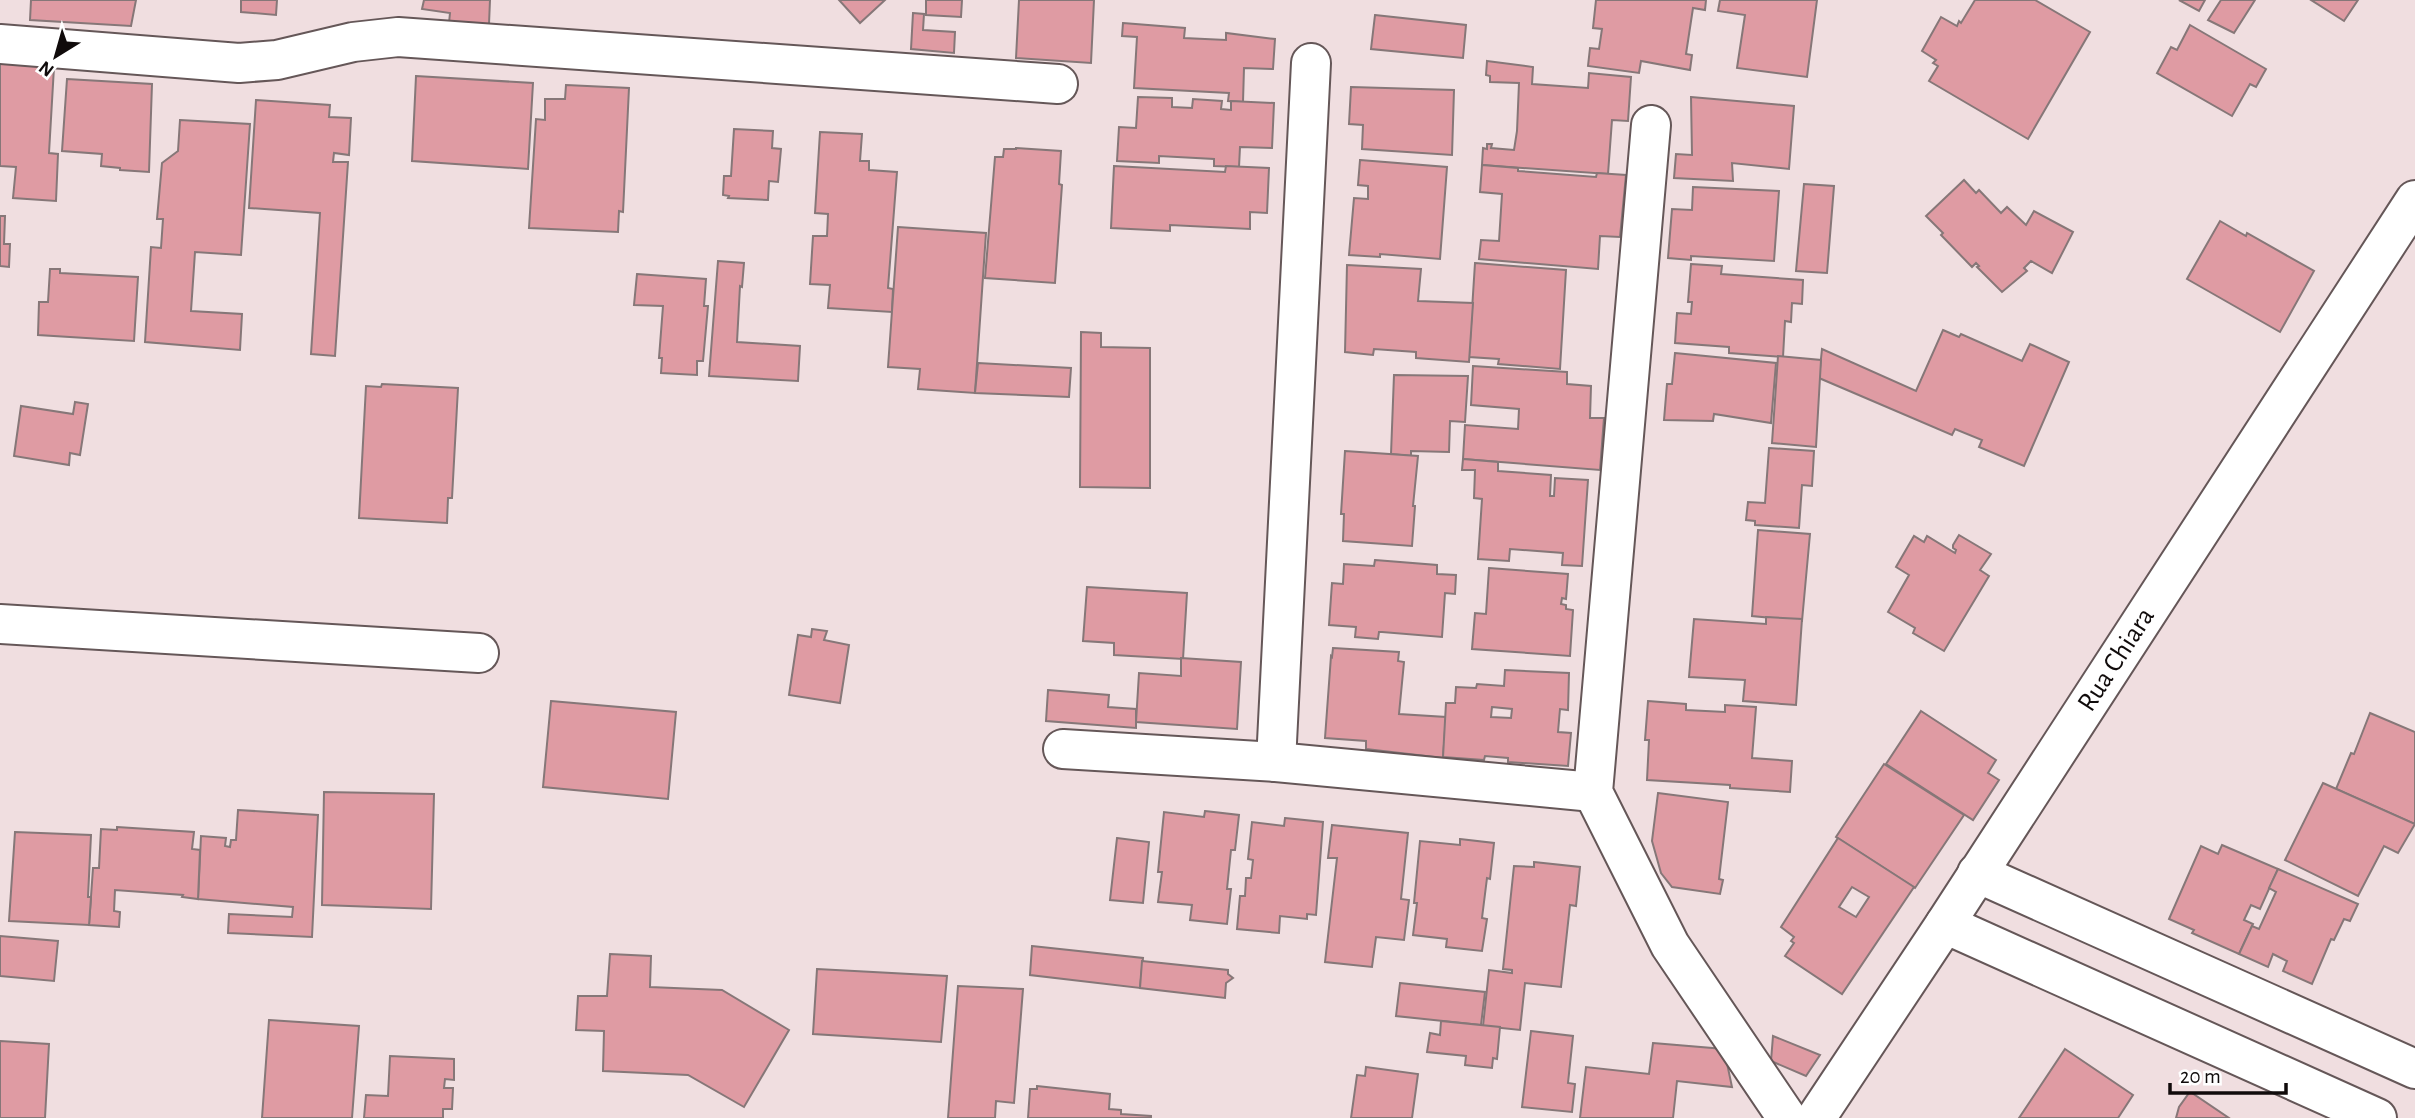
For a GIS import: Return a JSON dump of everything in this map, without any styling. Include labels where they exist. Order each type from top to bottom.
[{"type":"street","points":[[0,44],[239,64],[277,60],[353,42],[398,37],[1058,84]]},
{"type":"street","points":[[1276,762],[1311,63]]},
{"type":"street","points":[[1651,125],[1593,792],[1670,945],[1787,1118]]},
{"type":"street","name":"Rua Chiara","points":[[1816,1118],[2409,219]]},
{"type":"street","points":[[0,624],[479,653]]},
{"type":"street","points":[[1063,748],[1276,762],[1593,792]]},
{"type":"street","points":[[1977,873],[2415,1069]]},
{"type":"street","points":[[1945,924],[2377,1118]]},
{"type":"building","points":[[31,0],[136,0],[131,26],[30,20]]},
{"type":"building","points":[[241,0],[277,0],[276,15],[241,12]]},
{"type":"building","points":[[424,0],[490,0],[489,24],[449,23],[450,13],[422,9]]},
{"type":"building","points":[[839,0],[885,0],[860,23]]},
{"type":"building","points":[[926,0],[962,0],[961,17],[926,15]]},
{"type":"building","points":[[1019,0],[1094,0],[1091,63],[1016,58]]},
{"type":"building","points":[[1596,0],[1706,0],[1705,10],[1693,8],[1686,54],[1692,55],[1690,70],[1641,61],[1639,73],[1588,66],[1590,48],[1599,49],[1602,29],[1593,28]]},
{"type":"building","points":[[1720,0],[1817,0],[1807,77],[1737,68],[1745,15],[1718,11]]},
{"type":"building","points":[[1975,0],[2035,0],[2090,32],[2028,139],[1929,81],[1938,66],[1933,63],[1936,60],[1922,51],[1941,17],[1957,26]]},
{"type":"building","points":[[2179,0],[2205,0],[2199,11]]},
{"type":"building","points":[[2221,0],[2255,0],[2234,33],[2208,20]]},
{"type":"building","points":[[2311,0],[2358,0],[2344,21]]},
{"type":"building","points":[[913,13],[924,14],[923,30],[955,32],[954,53],[911,49]]},
{"type":"building","points":[[1375,15],[1466,25],[1463,58],[1371,49]]},
{"type":"building","points":[[1123,23],[1185,28],[1184,38],[1226,40],[1226,33],[1275,39],[1273,69],[1244,68],[1243,102],[1228,101],[1229,93],[1134,88],[1137,37],[1122,36]]},
{"type":"building","points":[[2190,25],[2266,69],[2256,87],[2250,84],[2232,116],[2157,73],[2171,47],[2177,50]]},
{"type":"building","points":[[1487,61],[1533,67],[1532,84],[1588,88],[1589,73],[1631,77],[1628,121],[1612,120],[1608,174],[1482,165],[1483,148],[1487,149],[1487,144],[1492,144],[1491,148],[1514,150],[1517,131],[1519,83],[1490,82],[1490,76],[1486,75]]},
{"type":"building","points":[[0,63],[54,67],[49,153],[58,154],[56,201],[13,198],[16,167],[0,166]]},
{"type":"building","points":[[416,76],[533,83],[528,169],[412,161]]},
{"type":"building","points":[[67,79],[152,84],[149,172],[101,166],[102,154],[62,151]]},
{"type":"building","points":[[566,85],[629,88],[623,212],[619,211],[618,232],[529,228],[536,119],[545,120],[545,99],[565,99]]},
{"type":"building","points":[[1351,87],[1454,90],[1452,155],[1362,149],[1363,125],[1349,124]]},
{"type":"building","points":[[1138,97],[1172,98],[1172,107],[1192,108],[1193,99],[1222,101],[1221,109],[1231,110],[1231,101],[1274,103],[1272,148],[1240,147],[1239,167],[1214,166],[1214,159],[1159,156],[1159,163],[1117,161],[1119,127],[1136,128]]},
{"type":"building","points":[[1691,97],[1794,106],[1789,169],[1732,163],[1733,181],[1674,178],[1676,154],[1692,155]]},
{"type":"building","points":[[256,100],[330,105],[329,117],[351,118],[349,155],[334,153],[333,162],[348,162],[335,356],[311,354],[320,213],[249,208]]},
{"type":"building","points":[[180,120],[250,124],[241,255],[195,252],[191,311],[242,314],[240,350],[145,342],[151,247],[161,248],[163,219],[157,219],[162,163],[178,151]]},
{"type":"building","points":[[734,129],[773,131],[772,148],[781,149],[778,182],[769,181],[768,200],[728,198],[729,196],[723,195],[724,176],[731,176]]},
{"type":"building","points":[[820,132],[862,134],[860,161],[869,161],[869,170],[897,172],[888,288],[893,289],[892,312],[828,308],[830,285],[810,284],[813,236],[827,236],[828,214],[815,213]]},
{"type":"building","points":[[1004,149],[1061,151],[1059,184],[1062,185],[1055,283],[985,278],[995,157],[1003,157]]},
{"type":"building","points":[[1360,160],[1447,167],[1440,259],[1380,254],[1380,257],[1349,255],[1354,198],[1368,199],[1368,186],[1358,185]]},
{"type":"building","points":[[1482,165],[1518,168],[1518,171],[1596,177],[1597,173],[1626,175],[1620,237],[1600,236],[1598,269],[1479,259],[1481,240],[1499,241],[1502,194],[1480,192]]},
{"type":"building","points":[[1114,166],[1225,172],[1226,166],[1269,168],[1267,213],[1250,212],[1250,229],[1170,225],[1170,231],[1111,228]]},
{"type":"building","points":[[1964,180],[1976,193],[1979,190],[2001,213],[2007,207],[2026,225],[2034,211],[2073,232],[2052,273],[2031,261],[2024,268],[2027,271],[2002,292],[1976,263],[1972,267],[1941,235],[1943,233],[1926,216]]},
{"type":"building","points":[[1804,184],[1834,186],[1827,273],[1796,271]]},
{"type":"building","points":[[1693,187],[1779,191],[1774,261],[1691,256],[1691,260],[1668,258],[1672,209],[1692,210]]},
{"type":"building","points":[[0,216],[5,216],[4,244],[10,244],[9,267],[0,266]]},
{"type":"building","points":[[2220,221],[2314,271],[2280,332],[2187,279]]},
{"type":"building","points":[[898,227],[986,233],[975,393],[918,389],[920,369],[888,367]]},
{"type":"building","points":[[718,261],[744,263],[737,342],[800,346],[798,381],[709,376]]},
{"type":"building","points":[[1475,263],[1566,270],[1560,369],[1498,364],[1499,359],[1469,357]]},
{"type":"building","points":[[1691,264],[1722,266],[1721,274],[1803,280],[1802,304],[1792,303],[1791,322],[1785,321],[1783,357],[1729,353],[1729,347],[1675,343],[1677,313],[1691,314],[1692,302],[1688,302]]},
{"type":"building","points":[[1347,265],[1421,269],[1418,301],[1473,303],[1469,362],[1416,358],[1416,352],[1374,349],[1373,355],[1345,352]]},
{"type":"building","points":[[50,269],[60,269],[60,273],[138,277],[134,341],[38,335],[39,302],[48,302]]},
{"type":"building","points":[[637,274],[706,279],[704,306],[708,306],[703,361],[697,361],[697,375],[661,373],[662,358],[659,358],[663,306],[634,305]]},
{"type":"building","points":[[1943,330],[1959,337],[1961,334],[2022,361],[2030,344],[2069,362],[2024,466],[1979,447],[1982,440],[1955,429],[1952,435],[1819,378],[1822,349],[1916,391]]},
{"type":"building","points":[[1081,332],[1101,333],[1101,347],[1150,348],[1150,488],[1080,487]]},
{"type":"building","points":[[1675,353],[1776,363],[1771,423],[1714,414],[1713,421],[1664,420],[1667,384],[1672,384]]},
{"type":"building","points":[[1778,356],[1821,360],[1816,447],[1772,443]]},
{"type":"building","points":[[978,363],[1071,368],[1069,397],[975,393]]},
{"type":"building","points":[[1473,366],[1567,372],[1567,384],[1591,386],[1590,418],[1604,418],[1600,470],[1463,459],[1465,425],[1518,429],[1519,409],[1471,405]]},
{"type":"building","points":[[1394,375],[1468,376],[1465,422],[1450,421],[1449,452],[1411,451],[1411,456],[1391,454]]},
{"type":"building","points":[[382,384],[458,388],[452,498],[448,498],[447,523],[359,518],[366,386],[381,387]]},
{"type":"building","points":[[75,402],[88,404],[80,455],[70,453],[69,465],[14,456],[21,406],[73,414]]},
{"type":"building","points":[[1769,448],[1814,451],[1812,486],[1802,485],[1799,528],[1755,525],[1755,521],[1746,520],[1748,502],[1765,503]]},
{"type":"building","points":[[1345,451],[1418,456],[1412,546],[1343,541],[1344,514],[1341,514]]},
{"type":"building","points":[[1463,459],[1498,462],[1498,471],[1551,475],[1550,496],[1554,496],[1555,478],[1588,480],[1582,566],[1562,565],[1563,553],[1510,549],[1509,561],[1478,559],[1482,499],[1474,498],[1475,470],[1462,470]]},
{"type":"building","points":[[1758,530],[1810,534],[1802,621],[1752,616]]},
{"type":"building","points":[[1959,535],[1991,554],[1980,570],[1989,576],[1944,651],[1913,633],[1915,628],[1888,612],[1909,575],[1896,567],[1914,536],[1924,542],[1927,536],[1955,553],[1953,545]]},
{"type":"building","points":[[1375,560],[1437,565],[1437,574],[1456,575],[1455,594],[1445,593],[1442,637],[1379,632],[1378,639],[1355,637],[1356,627],[1329,625],[1332,583],[1343,584],[1344,564],[1374,566]]},
{"type":"building","points":[[1489,568],[1568,574],[1566,599],[1562,598],[1561,604],[1566,605],[1566,609],[1573,610],[1570,656],[1472,649],[1475,613],[1486,614]]},
{"type":"building","points":[[1087,587],[1187,593],[1183,659],[1114,655],[1114,643],[1083,641]]},
{"type":"building","points":[[1766,617],[1802,619],[1796,705],[1743,701],[1745,680],[1689,677],[1694,619],[1766,624]]},
{"type":"building","points":[[812,629],[827,631],[824,640],[849,645],[840,703],[789,695],[798,635],[811,637]]},
{"type":"building","points":[[1333,648],[1399,652],[1398,661],[1404,662],[1399,714],[1446,717],[1443,758],[1366,749],[1366,741],[1325,738]]},
{"type":"building","points":[[1181,658],[1241,662],[1237,729],[1136,722],[1139,673],[1181,676]]},
{"type":"building","points":[[1505,670],[1569,673],[1568,710],[1560,709],[1558,732],[1571,733],[1568,766],[1508,762],[1508,758],[1485,756],[1484,760],[1443,757],[1446,703],[1455,703],[1456,687],[1476,688],[1477,684],[1504,686]],"holes":[[[1492,707],[1512,709],[1511,718],[1491,717]]]},
{"type":"building","points":[[1048,690],[1109,695],[1108,707],[1136,709],[1136,728],[1046,721]]},
{"type":"building","points":[[551,701],[676,712],[668,799],[543,787]]},
{"type":"building","points":[[1648,701],[1686,704],[1686,710],[1725,712],[1725,705],[1756,707],[1752,758],[1792,761],[1790,792],[1647,780],[1649,740],[1645,740]]},
{"type":"building","points":[[1921,711],[1996,760],[1988,773],[1999,780],[1973,820],[1886,764]]},
{"type":"building","points":[[2370,713],[2415,732],[2415,824],[2336,789],[2351,753],[2354,754]]},
{"type":"building","points":[[1884,764],[1964,815],[1915,888],[1836,837]]},
{"type":"building","points":[[2323,783],[2415,824],[2398,853],[2384,846],[2358,896],[2285,860]]},
{"type":"building","points":[[324,792],[434,794],[431,909],[322,905]]},
{"type":"building","points":[[1658,793],[1728,802],[1719,879],[1723,880],[1720,894],[1672,887],[1661,873],[1652,841]]},
{"type":"building","points":[[238,810],[318,815],[312,937],[228,933],[229,914],[292,917],[293,907],[198,899],[201,836],[226,838],[225,846],[230,847],[231,840],[236,840]]},
{"type":"building","points":[[1205,811],[1239,815],[1235,850],[1231,850],[1227,889],[1231,889],[1227,924],[1190,920],[1192,905],[1158,902],[1164,812],[1204,817]]},
{"type":"building","points":[[1285,818],[1323,822],[1316,915],[1307,914],[1307,919],[1280,916],[1279,933],[1237,929],[1240,896],[1245,896],[1246,878],[1251,878],[1253,860],[1248,859],[1252,822],[1284,826]]},
{"type":"building","points":[[1332,825],[1408,833],[1401,899],[1409,900],[1404,940],[1376,937],[1372,967],[1325,962],[1337,858],[1328,858]]},
{"type":"building","points":[[117,827],[194,832],[192,849],[200,850],[198,899],[182,897],[183,895],[115,890],[114,911],[120,912],[119,927],[89,925],[93,868],[99,868],[101,829],[117,830]]},
{"type":"building","points":[[15,832],[91,835],[89,925],[9,921]]},
{"type":"building","points":[[1117,838],[1149,842],[1143,903],[1110,900]]},
{"type":"building","points":[[1838,838],[1914,887],[1842,994],[1785,956],[1794,943],[1791,941],[1794,937],[1781,927]],"holes":[[[1852,887],[1869,897],[1856,917],[1839,907]]]},
{"type":"building","points":[[1460,839],[1494,843],[1482,918],[1487,919],[1482,951],[1446,947],[1447,939],[1413,935],[1420,841],[1460,845]]},
{"type":"building","points":[[2222,845],[2278,869],[2260,909],[2251,905],[2244,920],[2253,924],[2239,954],[2192,933],[2194,930],[2169,919],[2201,846],[2218,854]]},
{"type":"building","points":[[1534,862],[1580,867],[1576,906],[1570,905],[1561,987],[1525,983],[1520,1030],[1483,1026],[1489,970],[1512,973],[1512,970],[1503,969],[1514,866],[1534,867]]},
{"type":"building","points":[[2278,869],[2358,904],[2350,921],[2344,919],[2334,940],[2331,939],[2312,984],[2283,971],[2287,961],[2273,954],[2268,967],[2239,954],[2252,926],[2259,929],[2276,892],[2269,888]]},
{"type":"building","points":[[0,936],[58,941],[54,981],[0,976]]},
{"type":"building","points":[[1032,946],[1143,958],[1140,988],[1030,975]]},
{"type":"building","points":[[610,954],[651,956],[650,987],[722,990],[789,1030],[744,1107],[688,1075],[603,1071],[604,1031],[576,1030],[578,996],[607,996]]},
{"type":"building","points":[[1142,961],[1228,970],[1228,974],[1233,978],[1226,983],[1225,998],[1140,988]]},
{"type":"building","points":[[817,969],[947,976],[941,1042],[813,1034]]},
{"type":"building","points":[[1400,983],[1485,992],[1481,1025],[1396,1016]]},
{"type":"building","points":[[958,986],[1023,989],[1014,1103],[996,1101],[995,1118],[948,1118]]},
{"type":"building","points":[[269,1020],[359,1026],[352,1118],[262,1118]]},
{"type":"building","points":[[1441,1021],[1500,1027],[1497,1059],[1493,1058],[1492,1068],[1465,1065],[1466,1056],[1427,1052],[1430,1033],[1440,1035]]},
{"type":"building","points":[[1531,1031],[1573,1036],[1568,1083],[1575,1084],[1572,1112],[1522,1107]]},
{"type":"building","points":[[1773,1036],[1820,1055],[1806,1076],[1771,1061]]},
{"type":"building","points":[[0,1041],[49,1044],[45,1118],[0,1118]]},
{"type":"building","points":[[1653,1043],[1724,1049],[1732,1087],[1677,1081],[1673,1118],[1580,1118],[1586,1067],[1649,1074]]},
{"type":"building","points":[[2065,1049],[2133,1095],[2118,1118],[2019,1118]]},
{"type":"building","points":[[390,1056],[454,1059],[454,1080],[445,1079],[444,1088],[453,1088],[452,1109],[443,1109],[443,1118],[364,1118],[366,1095],[388,1096]]},
{"type":"building","points":[[1366,1067],[1418,1074],[1412,1118],[1351,1118],[1357,1075],[1365,1076]]},
{"type":"building","points":[[1037,1086],[1110,1094],[1109,1109],[1121,1110],[1121,1114],[1151,1118],[1028,1118],[1030,1089],[1037,1089]]},
{"type":"building","points":[[2189,1093],[2229,1118],[2176,1118],[2179,1107]]}]
